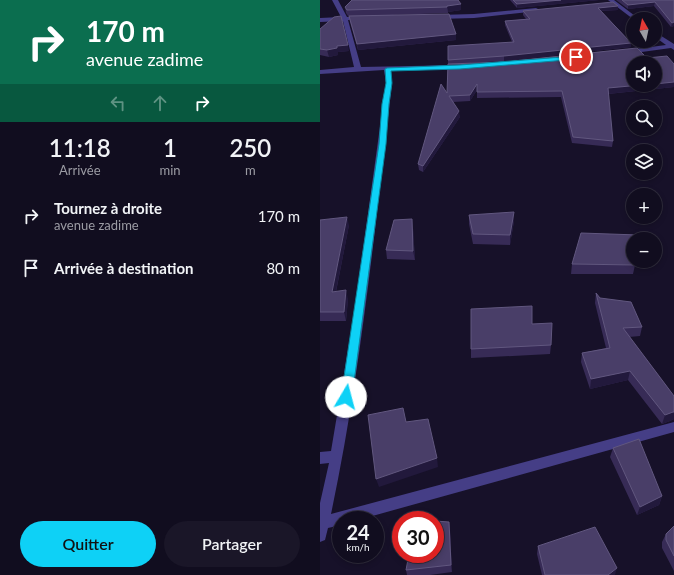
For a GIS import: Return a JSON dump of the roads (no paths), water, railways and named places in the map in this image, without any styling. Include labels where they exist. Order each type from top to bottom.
[{"type":"street","points":[[335,0],[345,18],[358,69]]},
{"type":"street","points":[[611,2],[626,12]]},
{"type":"street","points":[[435,17],[474,16],[540,10]]},
{"type":"street","points":[[320,20],[367,18]]},
{"type":"street","points":[[662,39],[673,47]]},
{"type":"street","points":[[624,52],[673,47]]},
{"type":"street","points":[[320,72],[358,69],[468,66]]},
{"type":"street","points":[[387,69],[389,83],[381,152],[337,456],[321,529],[674,427]]},
{"type":"street","points":[[320,458],[337,456]]}]
